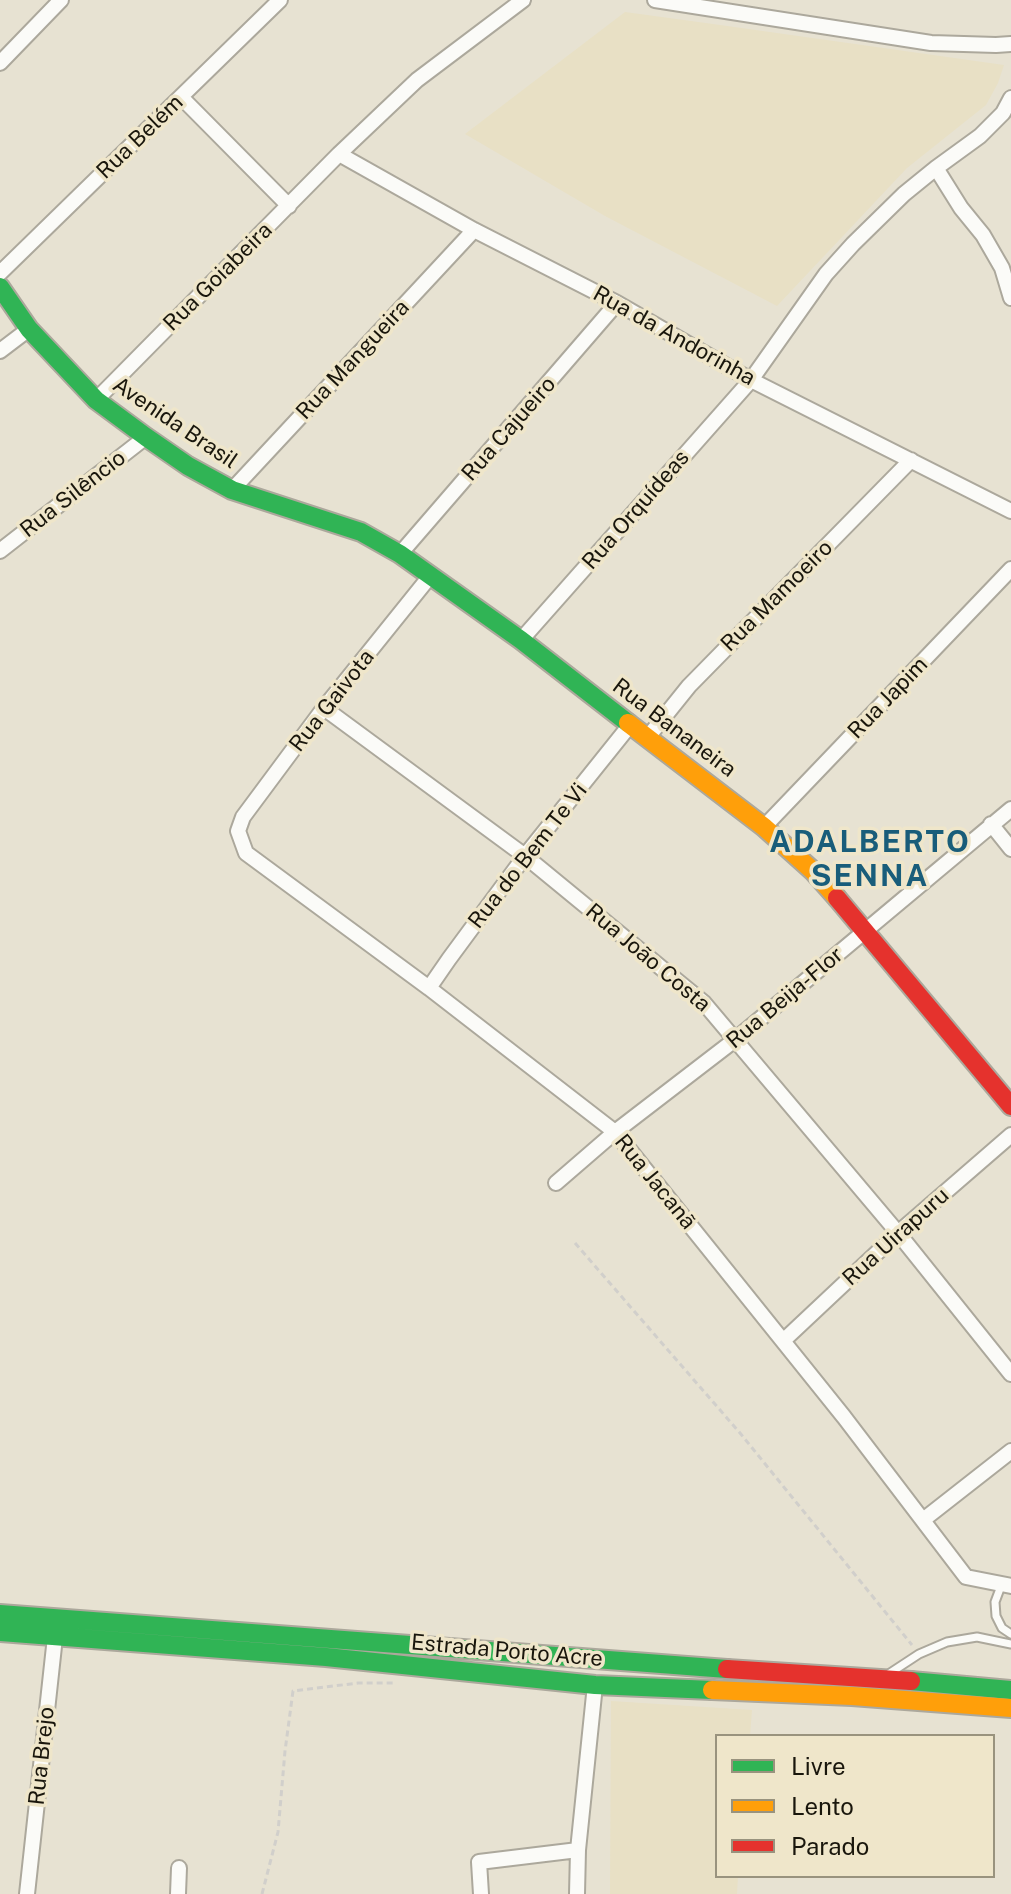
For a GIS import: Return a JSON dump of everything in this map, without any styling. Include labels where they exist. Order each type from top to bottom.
[{"type":"main road","name":"Avenida Brasil","points":[[0,287],[29,329],[96,400],[188,466],[232,490]]},
{"type":"main road","name":"Rua Bananeira","points":[[232,490],[361,532],[400,554],[521,640],[764,827],[813,871],[1011,1106]]},
{"type":"main road","name":"Estrada Porto Acre","points":[[0,1614],[56,1627],[595,1685],[852,1696],[1011,1708]]},
{"type":"main road","name":"Estrada Porto Acre","points":[[0,1632],[56,1627],[882,1678],[1011,1690]]},
{"type":"street","points":[[0,63],[61,0]]},
{"type":"street","name":"Rua Belém","points":[[0,273],[280,0]]},
{"type":"street","name":"Rua Goiabeira","points":[[96,400],[339,154],[417,80],[523,0]]},
{"type":"street","points":[[655,0],[931,43],[1011,44]]},
{"type":"street","points":[[181,97],[289,206]]},
{"type":"street","name":"Rua Orquídeas","points":[[521,640],[751,380],[826,274],[904,194],[980,136],[1003,113],[1011,98]]},
{"type":"street","name":"Rua da Andorinha","points":[[339,154],[474,230],[617,303],[751,380],[1011,511]]},
{"type":"street","points":[[936,168],[961,208],[1007,266],[1011,298]]},
{"type":"street","name":"Rua Mangueira","points":[[232,490],[474,230]]},
{"type":"street","name":"Rua Cajueiro","points":[[400,554],[617,303]]},
{"type":"street","points":[[0,351],[29,329]]},
{"type":"street","name":"Rua Silêncio","points":[[0,551],[146,437]]},
{"type":"street","name":"Rua Mamoeiro","points":[[648,737],[689,686],[911,460]]},
{"type":"street","name":"Rua Gaivota","points":[[238,831],[243,817],[324,708],[431,575]]},
{"type":"street","name":"Rua Japim","points":[[764,827],[1008,579]]},
{"type":"street","name":"Rua João Costa","points":[[324,708],[525,856],[704,1003],[898,1233],[1011,1374]]},
{"type":"street","name":"Rua do Bem Te Vi","points":[[429,988],[525,856],[630,725]]},
{"type":"street","name":"Rua Beija-Flor","points":[[556,1183],[615,1132],[736,1039],[1011,809]]},
{"type":"street","points":[[991,824],[1011,849]]},
{"type":"street","name":"Rua Jacanã","points":[[238,831],[246,853],[429,988],[615,1132],[844,1417],[966,1577],[1006,1586]]},
{"type":"street","name":"Rua Uirapuru","points":[[783,1341],[898,1233],[1011,1135]]},
{"type":"street","points":[[923,1520],[1011,1451]]},
{"type":"street","name":"Rua Brejo","points":[[27,1894],[56,1627]]},
{"type":"street","points":[[577,1894],[578,1850],[595,1685]]},
{"type":"street","points":[[481,1894],[479,1862],[578,1850]]},
{"type":"street","points":[[178,1894],[179,1868]]},
{"type":"lane","points":[[1006,1586],[995,1602],[996,1616],[1002,1628],[1011,1634]]},
{"type":"lane","points":[[882,1678],[919,1654],[947,1642],[977,1637],[1011,1644]]},
{"type":"path","points":[[575,1243],[740,1433],[919,1654]]},
{"type":"path","points":[[262,1894],[278,1832],[293,1691],[358,1683],[403,1683]]},
{"type":"shaded area","points":[[625,12],[1004,65],[986,105],[907,168],[777,306],[605,216],[465,134]]},
{"type":"shaded area","points":[[611,1701],[752,1710],[750,1734],[715,1734],[715,1878],[738,1878],[737,1894],[610,1894]]},
{"type":"traffic: fast","points":[[0,287],[29,329],[96,400],[146,437],[188,466],[232,490],[361,532],[400,554],[521,640],[628,723]]},
{"type":"traffic: fast","points":[[0,1614],[727,1669]]},
{"type":"traffic: fast","points":[[0,1632],[326,1657],[595,1685],[712,1690]]},
{"type":"traffic: fast","points":[[911,1681],[1011,1690]]},
{"type":"traffic: slow","points":[[628,723],[764,827],[813,871],[837,898]]},
{"type":"traffic: slow","points":[[712,1690],[852,1696],[1011,1708]]},
{"type":"traffic: jam","points":[[837,898],[1011,1106]]},
{"type":"traffic: jam","points":[[727,1669],[911,1681]]},
{"type":"district","name":"ADALBERTO SENNA","points":[[870,860]]}]
